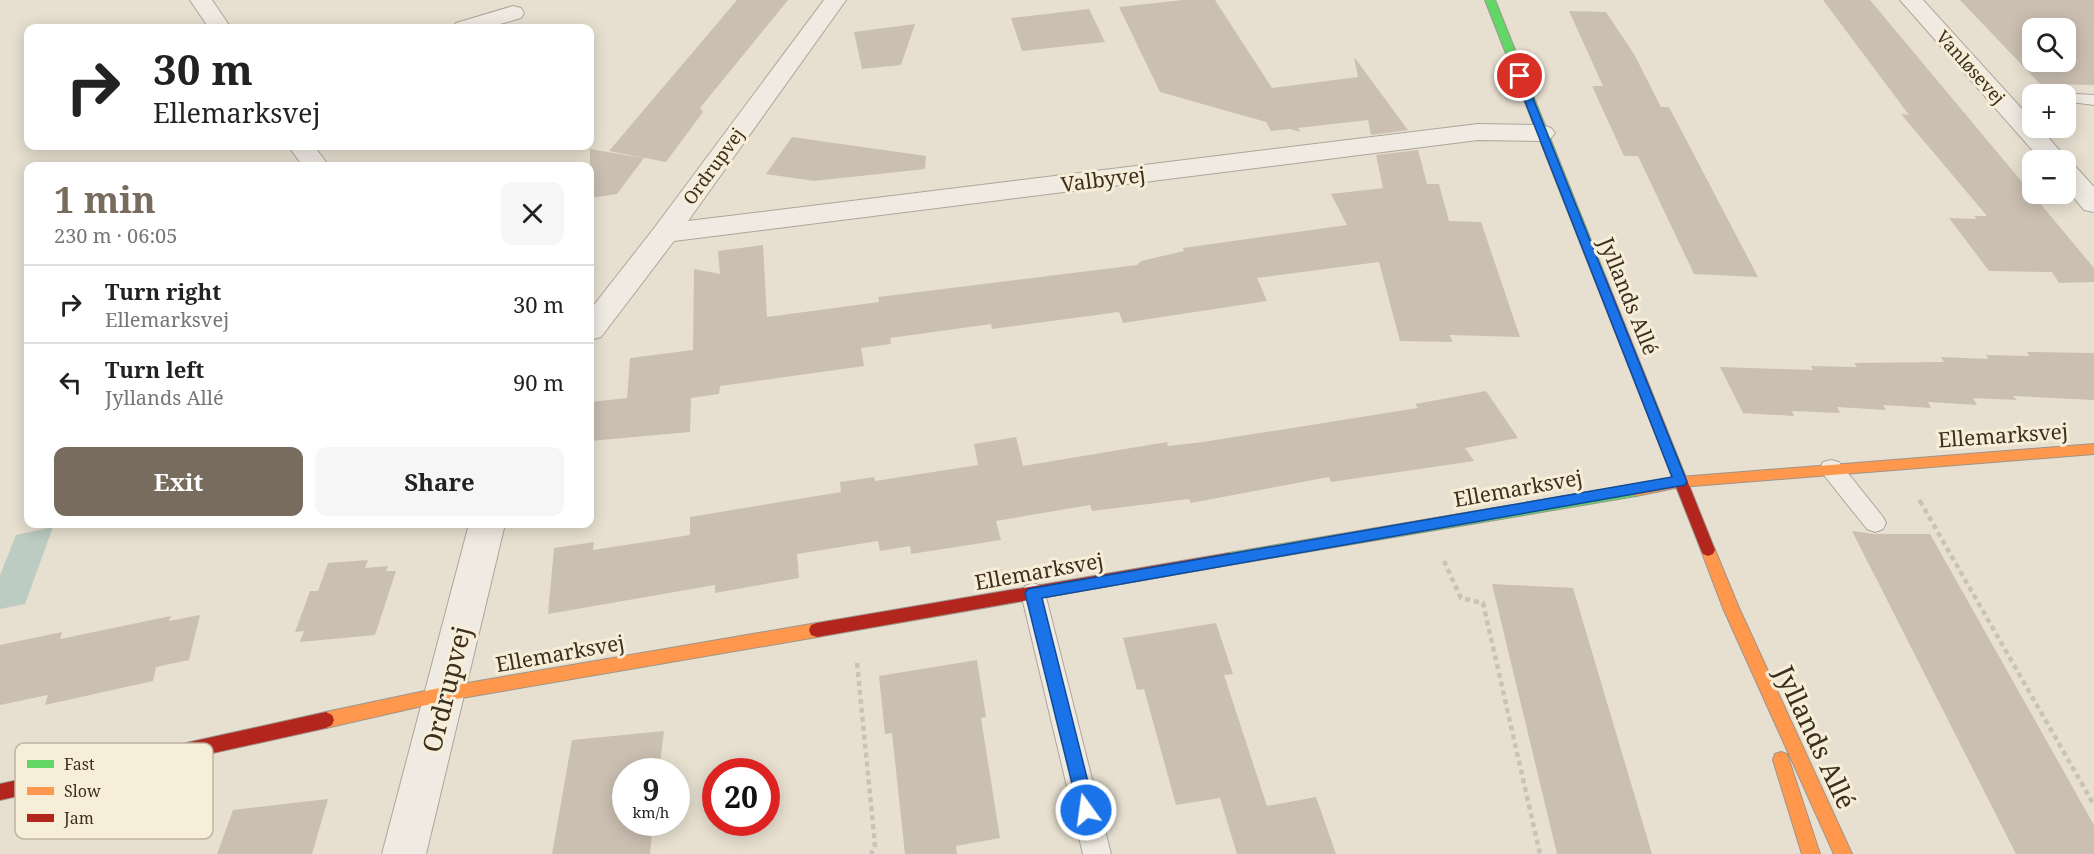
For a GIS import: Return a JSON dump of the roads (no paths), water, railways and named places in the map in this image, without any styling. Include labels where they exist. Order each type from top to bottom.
[{"type":"street","points":[[201,0],[217,24]]},
{"type":"street","name":"Ordrupvej","points":[[594,325],[834,0]]},
{"type":"street","name":"Jyllands Allé","points":[[1490,0],[1731,608],[1843,854]]},
{"type":"street","name":"Vanløsevej","points":[[1911,0],[2046,150]]},
{"type":"street","points":[[477,24],[513,13]]},
{"type":"street","name":"Valbyvej","points":[[664,233],[1478,132],[1542,133]]},
{"type":"street","points":[[2076,183],[2094,204]]},
{"type":"street","name":"Ellemarksvej","points":[[213,745],[444,694],[1680,482],[1831,468],[2094,449]]},
{"type":"street","name":"Ordrupvej","points":[[404,854],[487,528]]},
{"type":"street","name":"Jyllands Allé","points":[[1731,608],[1811,854]]},
{"type":"street","name":"Ellemarksvej","points":[[0,792],[15,789]]},
{"type":"lane","points":[[2078,99],[2094,100]]},
{"type":"lane","points":[[1831,468],[1875,523]]},
{"type":"lane","points":[[1033,593],[1097,854]]}]
